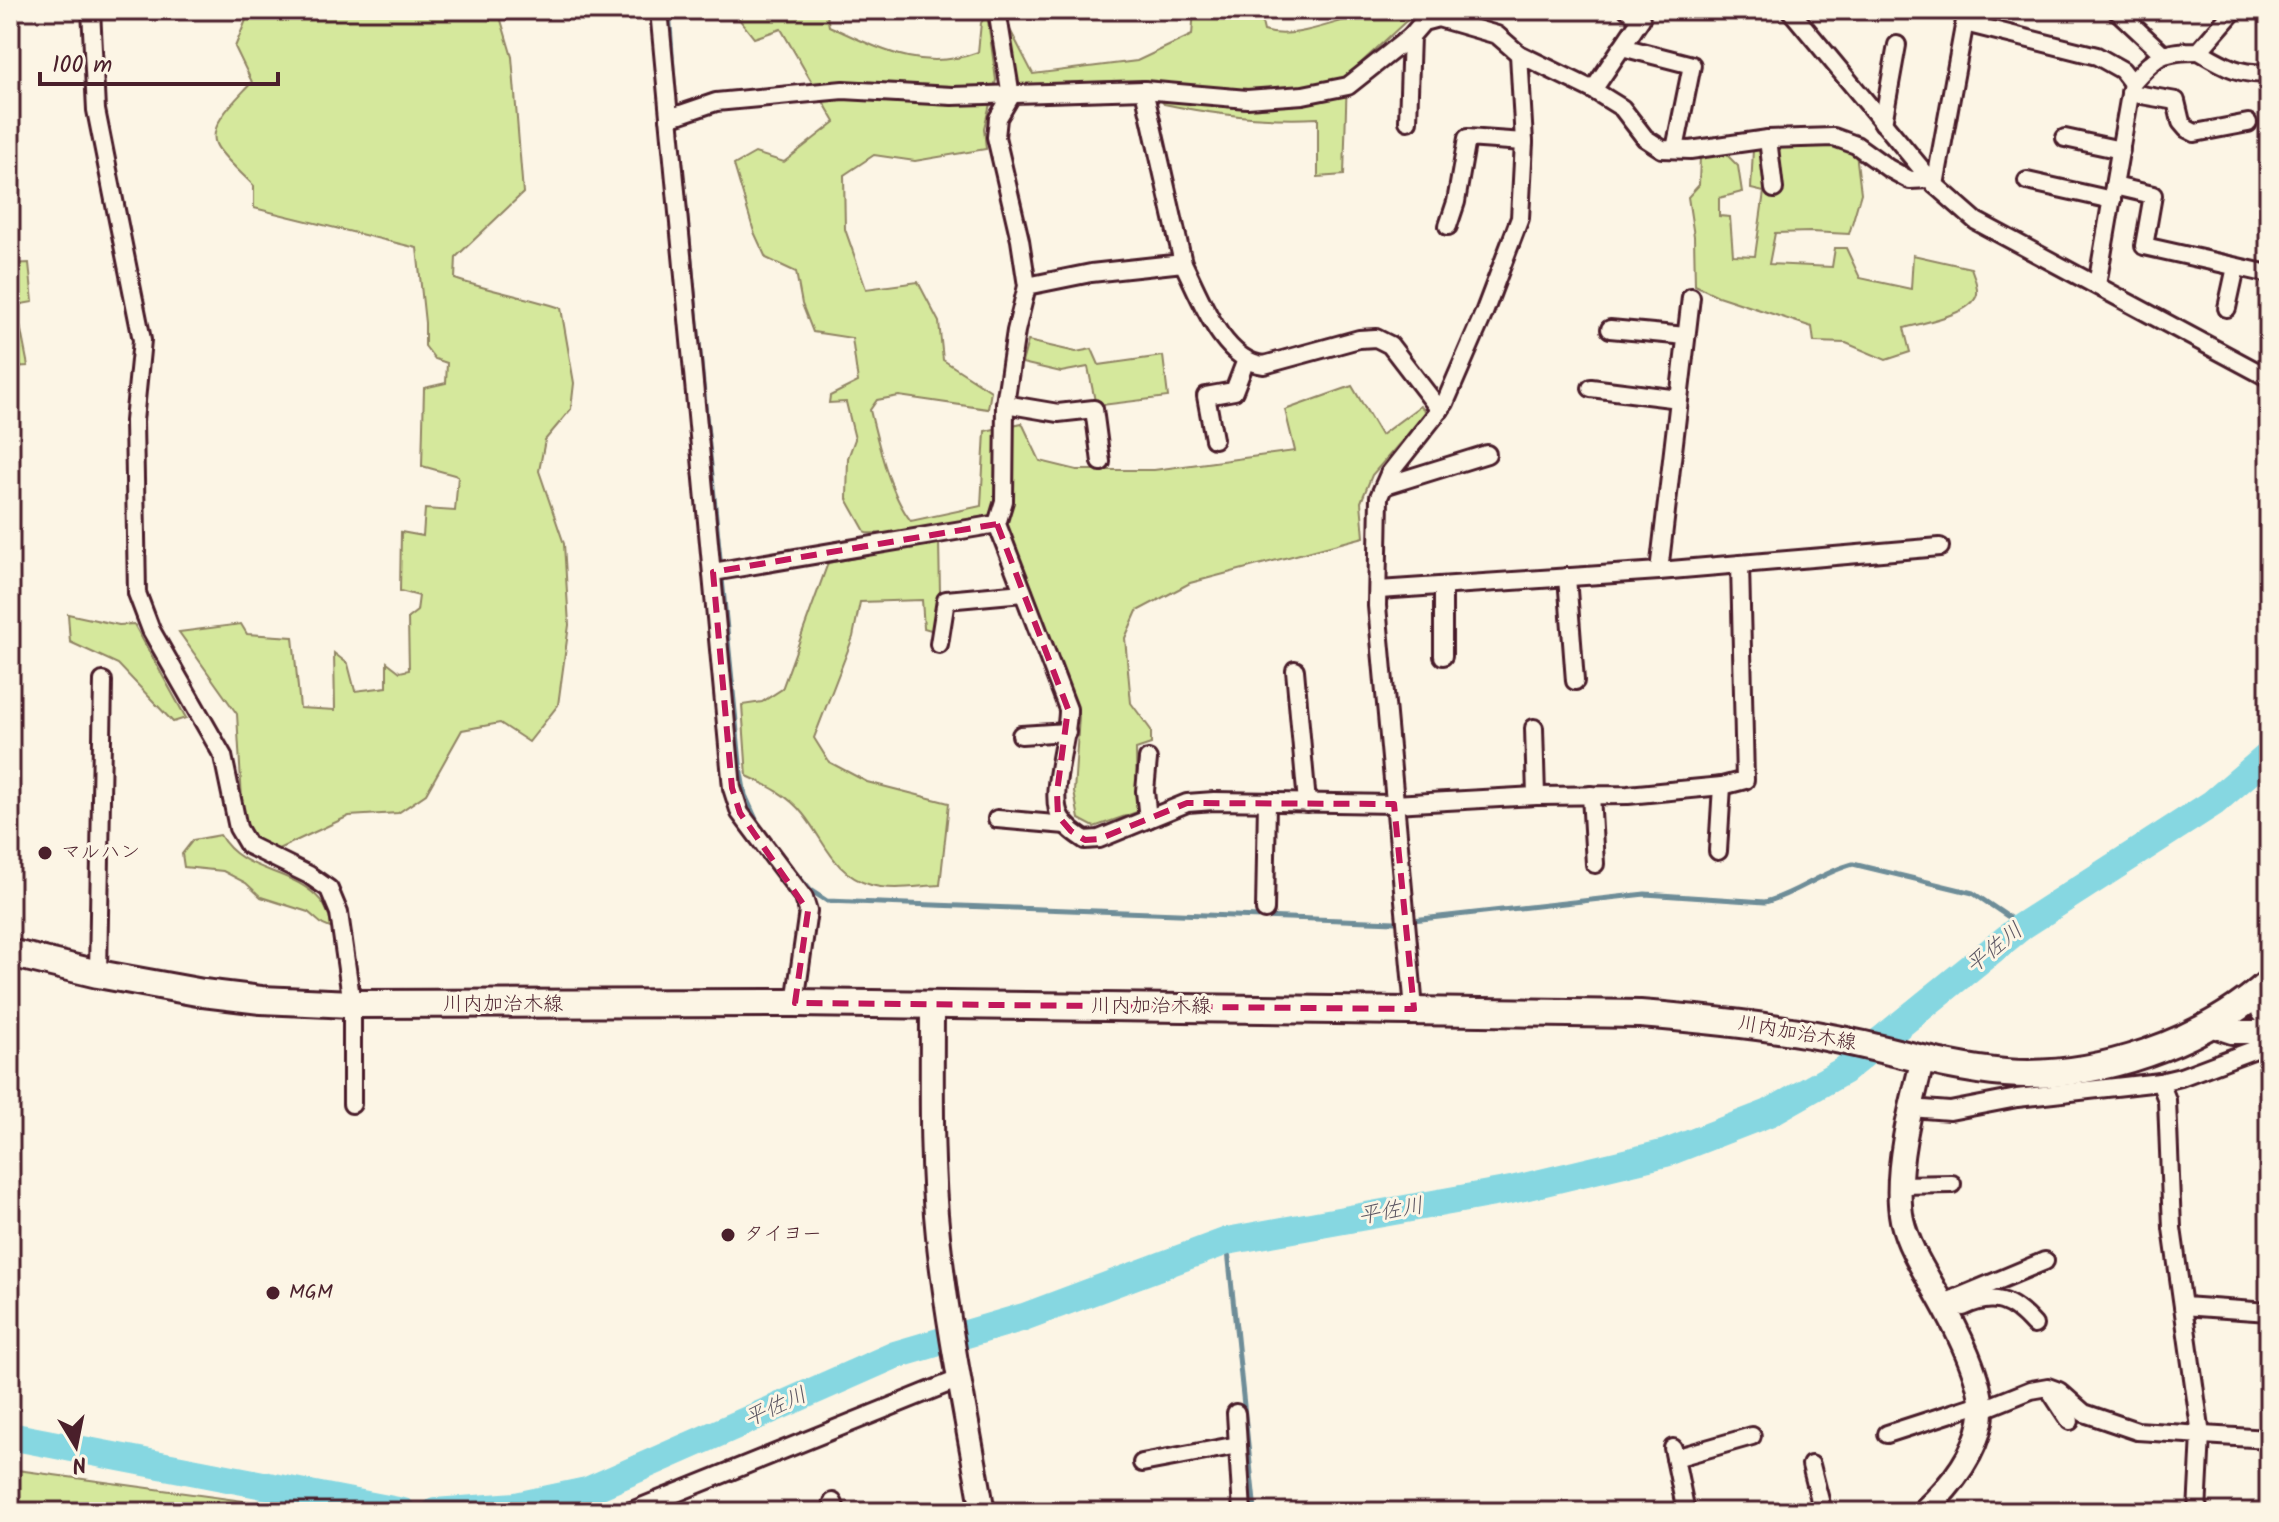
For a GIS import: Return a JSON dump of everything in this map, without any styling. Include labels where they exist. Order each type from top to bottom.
[{"type":"main road","name":"川内加治木線","points":[[10,953],[98,974],[203,993],[261,1000],[352,1004],[795,1003],[1640,1014],[1712,1019],[1827,1037],[2005,1073],[2089,1069],[2125,1060],[2208,1024],[2269,983]]},
{"type":"street","points":[[91,10],[96,110],[142,340],[134,421],[137,593],[151,630],[223,756],[238,828],[248,845],[309,875],[329,889],[339,913],[352,1004],[352,1104]]},
{"type":"street","points":[[659,10],[674,117],[718,571],[732,788],[740,813],[804,898],[808,911],[795,1003]]},
{"type":"street","points":[[997,10],[1011,96],[998,118],[996,137],[1020,240],[1027,286],[1016,331],[1005,404],[1004,501],[997,524],[1068,709],[1057,792],[1058,816],[1085,840],[1099,839],[1187,803],[1394,804],[1536,796],[1628,795],[1722,786],[1745,780],[1740,564]]},
{"type":"street","points":[[1790,10],[1933,182],[1976,221],[2269,378]]},
{"type":"street","points":[[2116,10],[2163,54]]},
{"type":"street","points":[[1593,90],[1622,47],[1638,13]]},
{"type":"street","points":[[2199,51],[2232,13]]},
{"type":"street","points":[[1933,182],[1966,17],[2097,56],[2122,70],[2131,88],[2176,101],[2181,122],[2195,133],[2248,123]]},
{"type":"street","points":[[674,117],[716,102],[843,90],[952,96],[1144,90],[1247,99],[1303,95],[1348,86],[1411,36],[1423,22],[1438,18],[1497,35],[1519,54],[1593,90],[1622,108],[1645,138],[1662,149],[1690,150],[1768,139],[1834,137],[1856,145],[1910,180],[1933,182]]},
{"type":"street","points":[[1408,121],[1411,36]]},
{"type":"street","points":[[1883,123],[1897,45]]},
{"type":"street","points":[[1622,47],[1692,65],[1675,149]]},
{"type":"street","points":[[2097,285],[2131,88],[2143,70],[2167,51],[2199,51],[2233,71],[2254,75],[2269,73]]},
{"type":"street","points":[[1414,1009],[1377,606],[1379,497],[1389,474],[1445,403],[1520,218],[1524,142],[1519,54]]},
{"type":"street","points":[[1144,90],[1183,263],[1223,340],[1251,364],[1264,365],[1359,339],[1376,338],[1390,345],[1440,410]]},
{"type":"street","points":[[1448,226],[1456,202],[1467,138],[1524,142]]},
{"type":"street","points":[[2065,138],[2121,150]]},
{"type":"street","points":[[1768,139],[1774,189]]},
{"type":"street","points":[[2027,181],[2113,193],[2153,195],[2144,246],[2269,274]]},
{"type":"street","points":[[1027,286],[1091,273],[1183,263]]},
{"type":"street","points":[[2227,308],[2236,267]]},
{"type":"street","points":[[1659,571],[1691,297]]},
{"type":"street","points":[[1610,329],[1686,336]]},
{"type":"street","points":[[1214,439],[1206,396],[1234,391],[1246,360]]},
{"type":"street","points":[[1591,388],[1679,399]]},
{"type":"street","points":[[1005,404],[1058,413],[1094,409],[1101,462]]},
{"type":"street","points":[[1384,486],[1487,454]]},
{"type":"street","points":[[718,571],[997,524]]},
{"type":"street","points":[[1379,590],[1659,571],[1940,547]]},
{"type":"street","points":[[1567,577],[1575,681]]},
{"type":"street","points":[[1443,586],[1443,656]]},
{"type":"street","points":[[939,644],[946,600],[1023,593]]},
{"type":"street","points":[[1295,670],[1307,803]]},
{"type":"street","points":[[98,974],[103,681]]},
{"type":"street","points":[[1534,728],[1536,796]]},
{"type":"street","points":[[1021,735],[1067,732]]},
{"type":"street","points":[[1148,759],[1145,791],[1148,819]]},
{"type":"street","points":[[1718,851],[1722,786]]},
{"type":"street","points":[[1591,795],[1595,864]]},
{"type":"street","points":[[1265,910],[1267,802]]},
{"type":"street","points":[[997,819],[1066,825]]},
{"type":"street","points":[[2269,989],[2261,1001],[2269,1019]]},
{"type":"street","points":[[932,1005],[935,1195],[947,1307],[983,1512]]},
{"type":"street","points":[[2208,1024],[2232,1032],[2269,1032]]},
{"type":"street","points":[[1910,1108],[1950,1111],[2017,1098],[2160,1082],[2269,1044]]},
{"type":"street","points":[[1916,1057],[1900,1185],[1902,1221],[1910,1246],[1969,1359],[1982,1419],[1974,1446],[1963,1466],[1923,1512]]},
{"type":"street","points":[[2160,1082],[2167,1100],[2172,1228],[2201,1435],[2197,1512]]},
{"type":"street","points":[[1900,1185],[1952,1184]]},
{"type":"street","points":[[1945,1309],[2045,1261]]},
{"type":"street","points":[[1945,1309],[1994,1298],[2019,1309],[2034,1325]]},
{"type":"street","points":[[2183,1306],[2269,1312]]},
{"type":"street","points":[[629,1512],[958,1375]]},
{"type":"street","points":[[2048,1387],[2070,1421]]},
{"type":"street","points":[[1887,1434],[2048,1387],[2059,1391],[2084,1413],[2137,1431],[2269,1439]]},
{"type":"street","points":[[1236,1413],[1242,1512]]},
{"type":"street","points":[[1686,1512],[1674,1453],[1752,1436]]},
{"type":"street","points":[[1142,1463],[1238,1445]]},
{"type":"street","points":[[1811,1465],[1823,1512]]},
{"type":"highlighted area","points":[[997,524],[1068,709],[1057,792],[1058,816],[1071,831],[1085,840],[1099,839],[1187,803],[1394,804],[1414,1009],[795,1003],[808,911],[740,813],[732,788],[713,572]]},
{"type":"green space","points":[[250,10],[498,10],[512,57],[523,193],[456,257],[455,279],[561,308],[574,383],[571,409],[545,440],[539,471],[564,544],[569,625],[558,705],[529,742],[500,723],[462,730],[426,794],[398,813],[349,816],[274,851],[253,839],[243,817],[237,714],[179,632],[241,624],[247,634],[293,637],[300,708],[335,710],[334,653],[348,664],[355,691],[387,687],[387,662],[400,672],[409,670],[408,618],[417,611],[419,596],[400,591],[401,532],[423,536],[425,509],[455,511],[458,476],[422,466],[424,388],[446,383],[447,363],[435,359],[425,346],[417,248],[254,208],[254,186],[216,144],[214,136],[220,119],[252,82],[235,47]]},
{"type":"green space","points":[[732,10],[826,10],[829,26],[866,43],[902,56],[938,60],[978,52],[981,23],[987,13],[996,80],[984,128],[986,149],[915,161],[874,155],[844,175],[845,229],[866,289],[918,282],[939,322],[943,360],[991,391],[988,409],[899,396],[877,400],[870,410],[891,483],[911,521],[981,506],[985,431],[1022,423],[1040,461],[1077,470],[1154,470],[1295,451],[1285,410],[1352,386],[1381,435],[1420,406],[1427,412],[1372,475],[1361,502],[1364,537],[1190,583],[1137,611],[1125,638],[1131,703],[1151,730],[1151,744],[1136,749],[1137,812],[1094,827],[1079,819],[1074,792],[1079,716],[1006,527],[866,533],[847,499],[848,458],[855,439],[846,402],[829,403],[830,396],[858,382],[852,338],[813,332],[802,304],[796,272],[766,258],[754,232],[734,165],[755,153],[784,162],[835,122],[781,29],[754,38]]},
{"type":"green space","points":[[1194,10],[1234,15],[1234,10],[1259,10],[1264,31],[1284,34],[1345,20],[1351,10],[1418,10],[1347,76],[1344,175],[1318,177],[1318,118],[1241,116],[1164,104],[1149,84],[1015,89],[1005,20],[1033,74],[1137,61],[1192,35]]},
{"type":"green space","points":[[1835,145],[1856,153],[1861,193],[1849,234],[1775,233],[1769,264],[1832,267],[1835,248],[1846,248],[1860,278],[1911,289],[1913,255],[1971,268],[1976,284],[1977,294],[1966,307],[1946,317],[1904,328],[1910,352],[1886,360],[1846,343],[1814,342],[1812,327],[1718,296],[1695,285],[1694,236],[1688,197],[1699,185],[1700,156],[1724,152],[1738,166],[1742,192],[1719,198],[1719,216],[1730,217],[1733,255],[1755,256],[1764,192],[1751,189],[1753,149]]},
{"type":"green space","points":[[29,263],[33,302],[16,305],[28,366],[10,367],[10,264]]},
{"type":"green space","points":[[1028,341],[1076,352],[1092,349],[1099,365],[1163,356],[1168,397],[1102,405],[1095,401],[1088,367],[1061,372],[1022,363]]},
{"type":"green space","points":[[939,542],[940,592],[934,631],[924,628],[922,600],[860,602],[853,637],[814,738],[829,762],[867,782],[949,803],[940,885],[879,887],[848,873],[831,856],[811,824],[791,801],[747,776],[742,705],[762,702],[782,689],[828,563]]},
{"type":"green space","points":[[68,614],[119,625],[134,624],[186,718],[173,722],[118,664],[70,642]]},
{"type":"green space","points":[[220,835],[230,848],[255,865],[311,891],[324,905],[335,930],[323,925],[308,912],[261,897],[246,883],[223,871],[184,867],[182,854],[193,840]]},
{"type":"green space","points":[[10,1469],[323,1512],[10,1512]]},
{"type":"waterway","points":[[669,10],[741,773],[745,795],[759,826]]},
{"type":"waterway","name":"平佐川","points":[[435,1512],[516,1506],[587,1491],[895,1355],[1024,1317],[1227,1241],[1511,1190],[1666,1153],[1769,1113],[1843,1071],[2022,926],[2213,803],[2269,755]]},
{"type":"waterway","points":[[792,869],[810,890],[827,901],[1395,922],[1645,894],[1765,902],[1853,864],[1973,893],[2022,926]]},
{"type":"waterway","points":[[1227,1241],[1255,1512]]},
{"type":"waterway","name":"平佐川","points":[[10,1436],[403,1512]]},
{"type":"place","name":"マルハン","points":[[45,853]]},
{"type":"place","name":"タイヨー","points":[[728,1235]]},
{"type":"place","name":"MGM","points":[[273,1293]]}]
